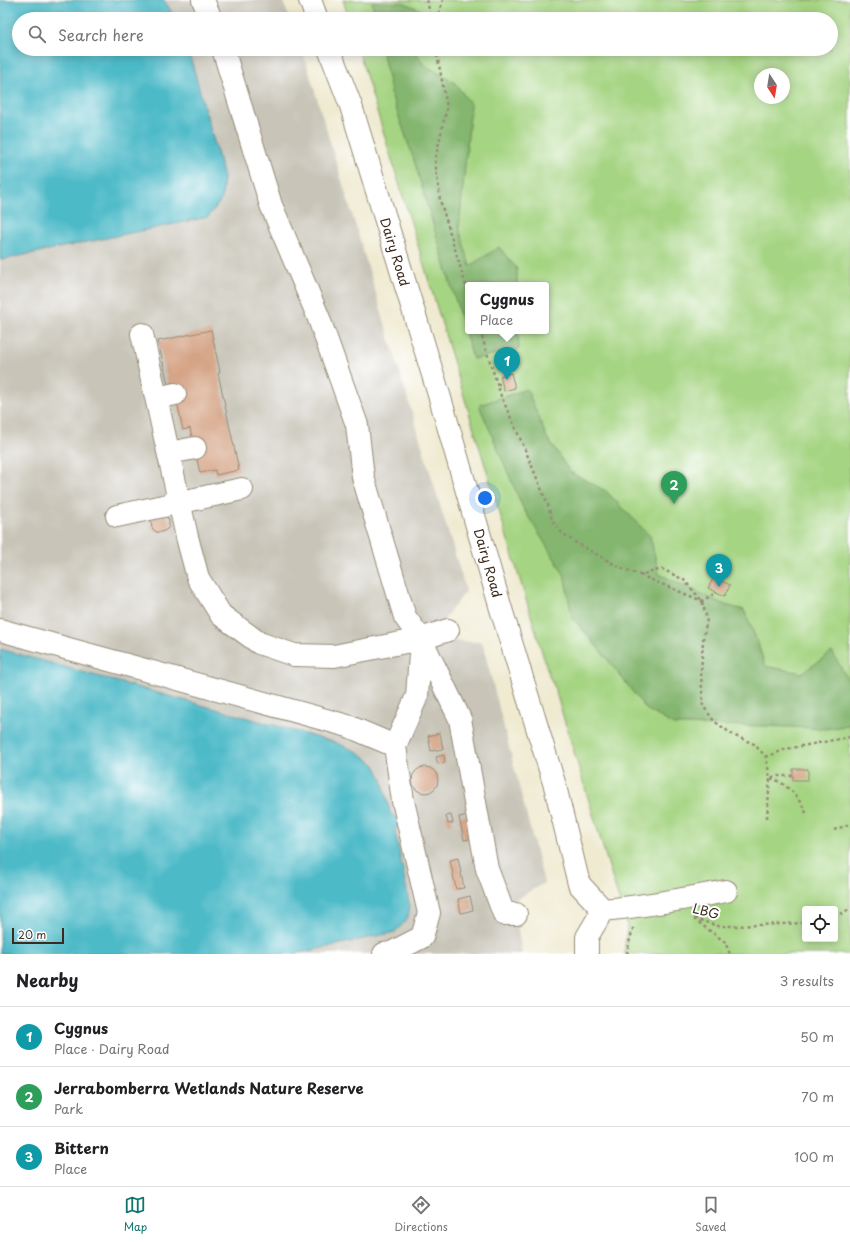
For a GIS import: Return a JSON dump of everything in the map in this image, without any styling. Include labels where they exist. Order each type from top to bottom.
[{"type":"street","points":[[203,0],[209,12]]},
{"type":"street","points":[[310,0],[314,12]]},
{"type":"street","points":[[225,56],[271,205],[318,316],[357,425],[363,476],[405,617],[421,639],[460,719],[487,869],[504,914],[516,914]]},
{"type":"street","name":"Dairy Road","points":[[332,56],[351,106],[440,398],[501,609],[555,786],[579,884],[603,910]]},
{"type":"street","points":[[142,334],[163,387],[169,453],[198,578],[221,615],[259,643],[294,655],[334,656],[421,639],[448,630]]},
{"type":"street","points":[[169,453],[195,448]]},
{"type":"street","points":[[117,516],[242,489]]},
{"type":"street","points":[[0,630],[348,726],[395,746]]},
{"type":"street","points":[[384,954],[422,937],[428,913],[403,801],[395,746],[417,696],[421,639]]},
{"type":"street","points":[[587,954],[587,936],[603,910],[678,901],[726,891]]},
{"type":"path","points":[[427,0],[430,12]]},
{"type":"path","points":[[440,12],[444,0]]},
{"type":"path","points":[[437,56],[447,107],[435,160],[440,200],[465,282]]},
{"type":"path","points":[[481,334],[497,384],[536,476],[552,520],[562,533],[573,541],[619,567],[640,574],[702,601]]},
{"type":"path","points":[[497,384],[502,384]]},
{"type":"path","points":[[640,574],[662,569],[684,580],[702,601],[707,619],[703,640],[701,673],[703,706],[714,721],[733,735],[754,744],[766,757],[770,778],[767,818]]},
{"type":"path","points":[[702,601],[717,592]]},
{"type":"path","points":[[766,757],[786,749],[850,737]]},
{"type":"path","points":[[770,778],[776,776],[791,776],[793,774]]},
{"type":"path","points":[[770,778],[777,780],[791,791],[802,805],[807,815]]},
{"type":"path","points":[[834,830],[850,824]]},
{"type":"path","points":[[838,915],[850,909]]},
{"type":"path","name":"LBG","points":[[730,954],[725,942],[690,917],[718,926],[802,923]]},
{"type":"path","points":[[627,954],[635,922]]},
{"type":"shaded area","points":[[0,0],[282,0],[287,12],[12,12],[12,56],[304,56],[466,591],[445,618],[450,641],[482,642],[544,883],[513,901],[522,954],[0,954]]},
{"type":"green space","points":[[343,0],[850,0],[850,954],[624,954],[627,926],[553,683],[550,678],[360,56],[838,56],[838,12],[347,12]]},
{"type":"green space","points":[[372,2],[405,3],[423,11],[422,12],[374,12]]},
{"type":"green space","points":[[383,56],[419,56],[423,64],[455,83],[471,105],[459,228],[470,266],[499,247],[517,269],[517,282],[465,282],[465,332],[413,157],[392,97]]},
{"type":"green space","points":[[466,334],[518,334],[519,349],[473,359]]},
{"type":"green space","points":[[527,389],[546,436],[570,472],[606,491],[650,536],[659,574],[725,605],[744,610],[758,643],[765,666],[802,673],[832,652],[850,683],[850,725],[826,729],[770,726],[674,725],[646,709],[572,617],[564,574],[523,508],[479,405]]},
{"type":"water","points":[[0,0],[164,0],[172,12],[12,12],[12,56],[190,56],[224,177],[222,199],[208,217],[0,260]]},
{"type":"water","points":[[0,649],[334,742],[358,752],[375,765],[382,779],[390,813],[400,821],[395,831],[410,907],[407,920],[395,932],[295,954],[0,954]]},
{"type":"building","points":[[211,330],[220,372],[218,373],[239,470],[216,475],[215,470],[200,473],[190,428],[183,430],[173,382],[168,384],[158,341]]},
{"type":"building","points":[[511,373],[515,388],[504,391],[500,376]]},
{"type":"building","points":[[165,515],[169,520],[169,527],[162,532],[156,532],[152,528],[152,519]]},
{"type":"building","points":[[714,577],[730,585],[725,596],[708,588]]},
{"type":"building","points":[[440,733],[443,749],[431,751],[428,736]]},
{"type":"building","points":[[444,755],[445,763],[438,764],[436,757]]},
{"type":"building","points":[[425,767],[434,771],[438,780],[434,789],[425,793],[416,789],[412,780],[416,771]]},
{"type":"building","points":[[793,769],[808,769],[808,780],[793,780]]},
{"type":"building","points":[[451,815],[453,823],[448,824],[446,816]]},
{"type":"building","points":[[469,815],[474,838],[464,840],[459,817]]},
{"type":"building","points":[[458,858],[464,888],[456,889],[450,860]]},
{"type":"building","points":[[470,896],[473,910],[461,913],[458,899]]},
{"type":"place","name":"Cygnus","points":[[507,380]]},
{"type":"place","name":"Jerrabomberra Wetlands Nature Reserve","points":[[674,504]]},
{"type":"place","name":"Bittern","points":[[719,587]]}]
